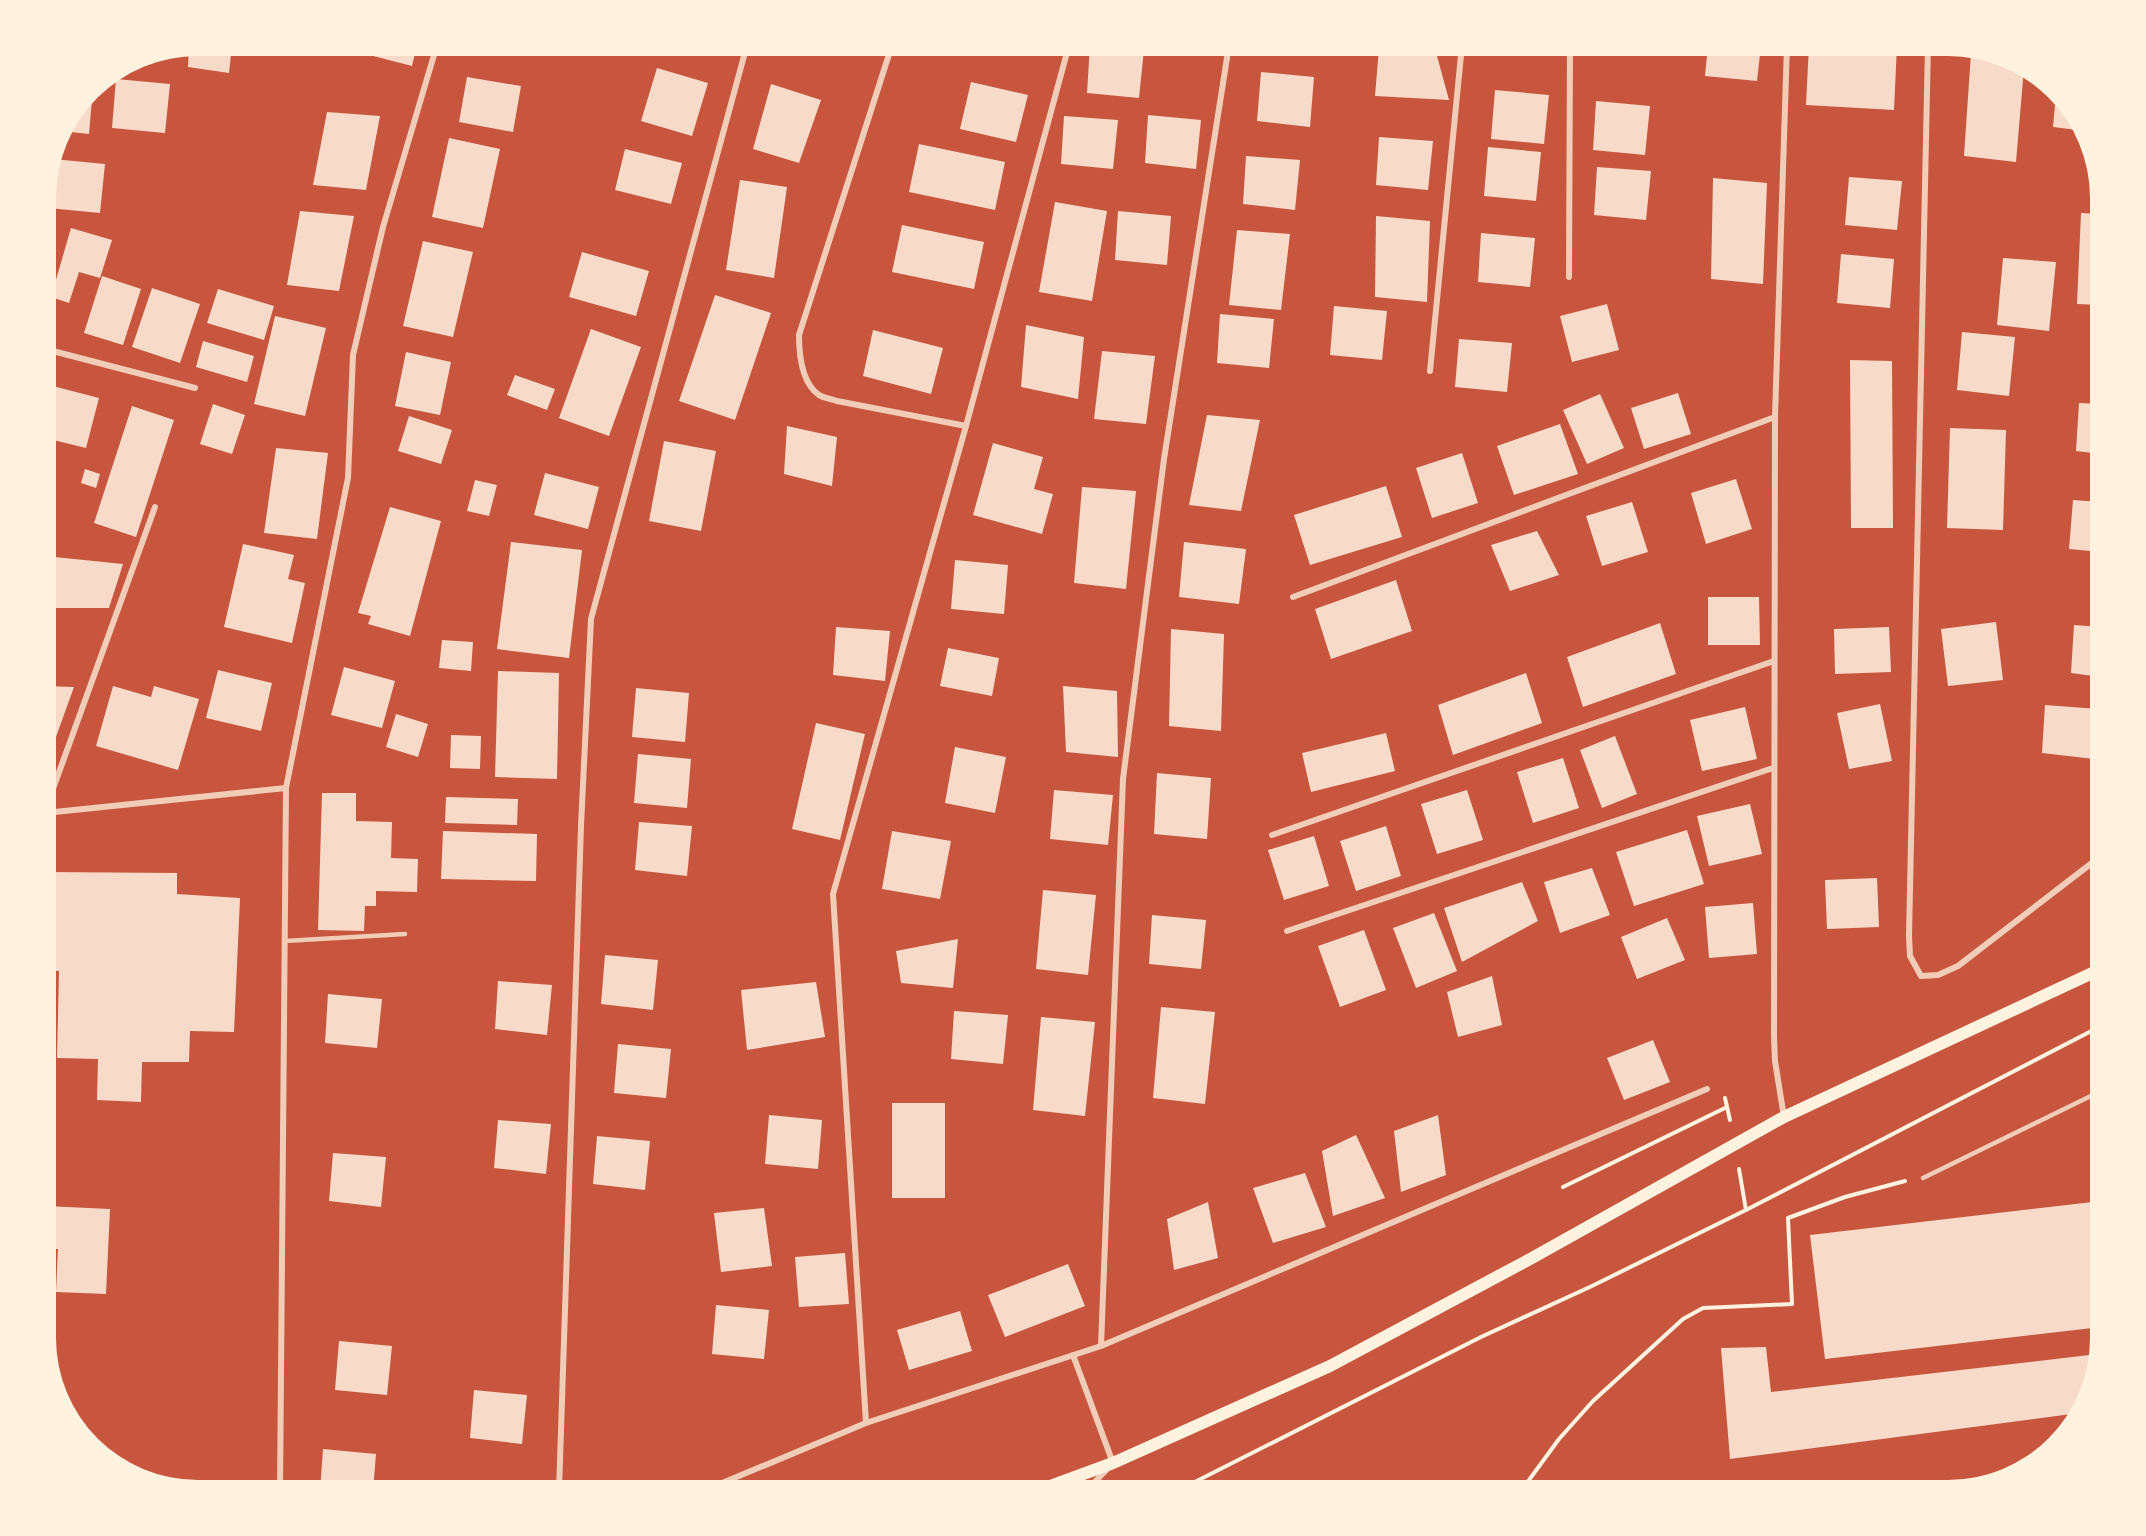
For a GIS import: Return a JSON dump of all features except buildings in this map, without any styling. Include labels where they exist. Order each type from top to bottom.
[{"type":"main road","points":[[1068,1480],[1113,1464],[1330,1366],[1532,1258],[1784,1117],[2090,974]]},
{"type":"street","points":[[280,1480],[286,788],[348,478],[353,355],[383,227],[434,56]]},
{"type":"street","points":[[559,1480],[580,850],[591,620],[744,56]]},
{"type":"street","points":[[888,56],[799,335],[799,357],[806,378],[818,394],[837,401],[966,426]]},
{"type":"street","points":[[866,1423],[833,894],[966,426],[1066,56]]},
{"type":"street","points":[[1101,1346],[1122,779],[1164,459],[1227,56]]},
{"type":"street","points":[[1430,371],[1461,56]]},
{"type":"street","points":[[1569,277],[1570,56]]},
{"type":"street","points":[[1784,1117],[1775,1061],[1774,1037],[1773,768],[1775,417],[1788,56]]},
{"type":"street","points":[[1928,56],[1909,936],[1910,956],[1921,976],[1938,975],[1958,966],[2090,864]]},
{"type":"street","points":[[56,352],[195,388]]},
{"type":"street","points":[[1293,597],[1775,417]]},
{"type":"street","points":[[56,782],[155,507]]},
{"type":"street","points":[[1272,835],[1774,661]]},
{"type":"street","points":[[1287,931],[1773,768]]},
{"type":"street","points":[[56,811],[286,788]]},
{"type":"street","points":[[729,1480],[866,1423],[1101,1346],[1707,1089]]},
{"type":"street","points":[[1073,1355],[1113,1464],[1097,1480]]},
{"type":"lane","points":[[285,942],[405,934]]},
{"type":"lane","points":[[1923,1178],[2090,1096]]},
{"type":"path","points":[[1199,1480],[1481,1337],[1592,1286],[1746,1210],[2090,1032]]},
{"type":"path","points":[[1723,1092],[1731,1124]]},
{"type":"path","points":[[1563,1187],[1727,1107]]},
{"type":"path","points":[[1739,1165],[1746,1210]]},
{"type":"path","points":[[1529,1480],[1559,1439],[1593,1401],[1683,1319],[1703,1308],[1792,1304],[1788,1218],[1845,1197],[1923,1178]]}]
